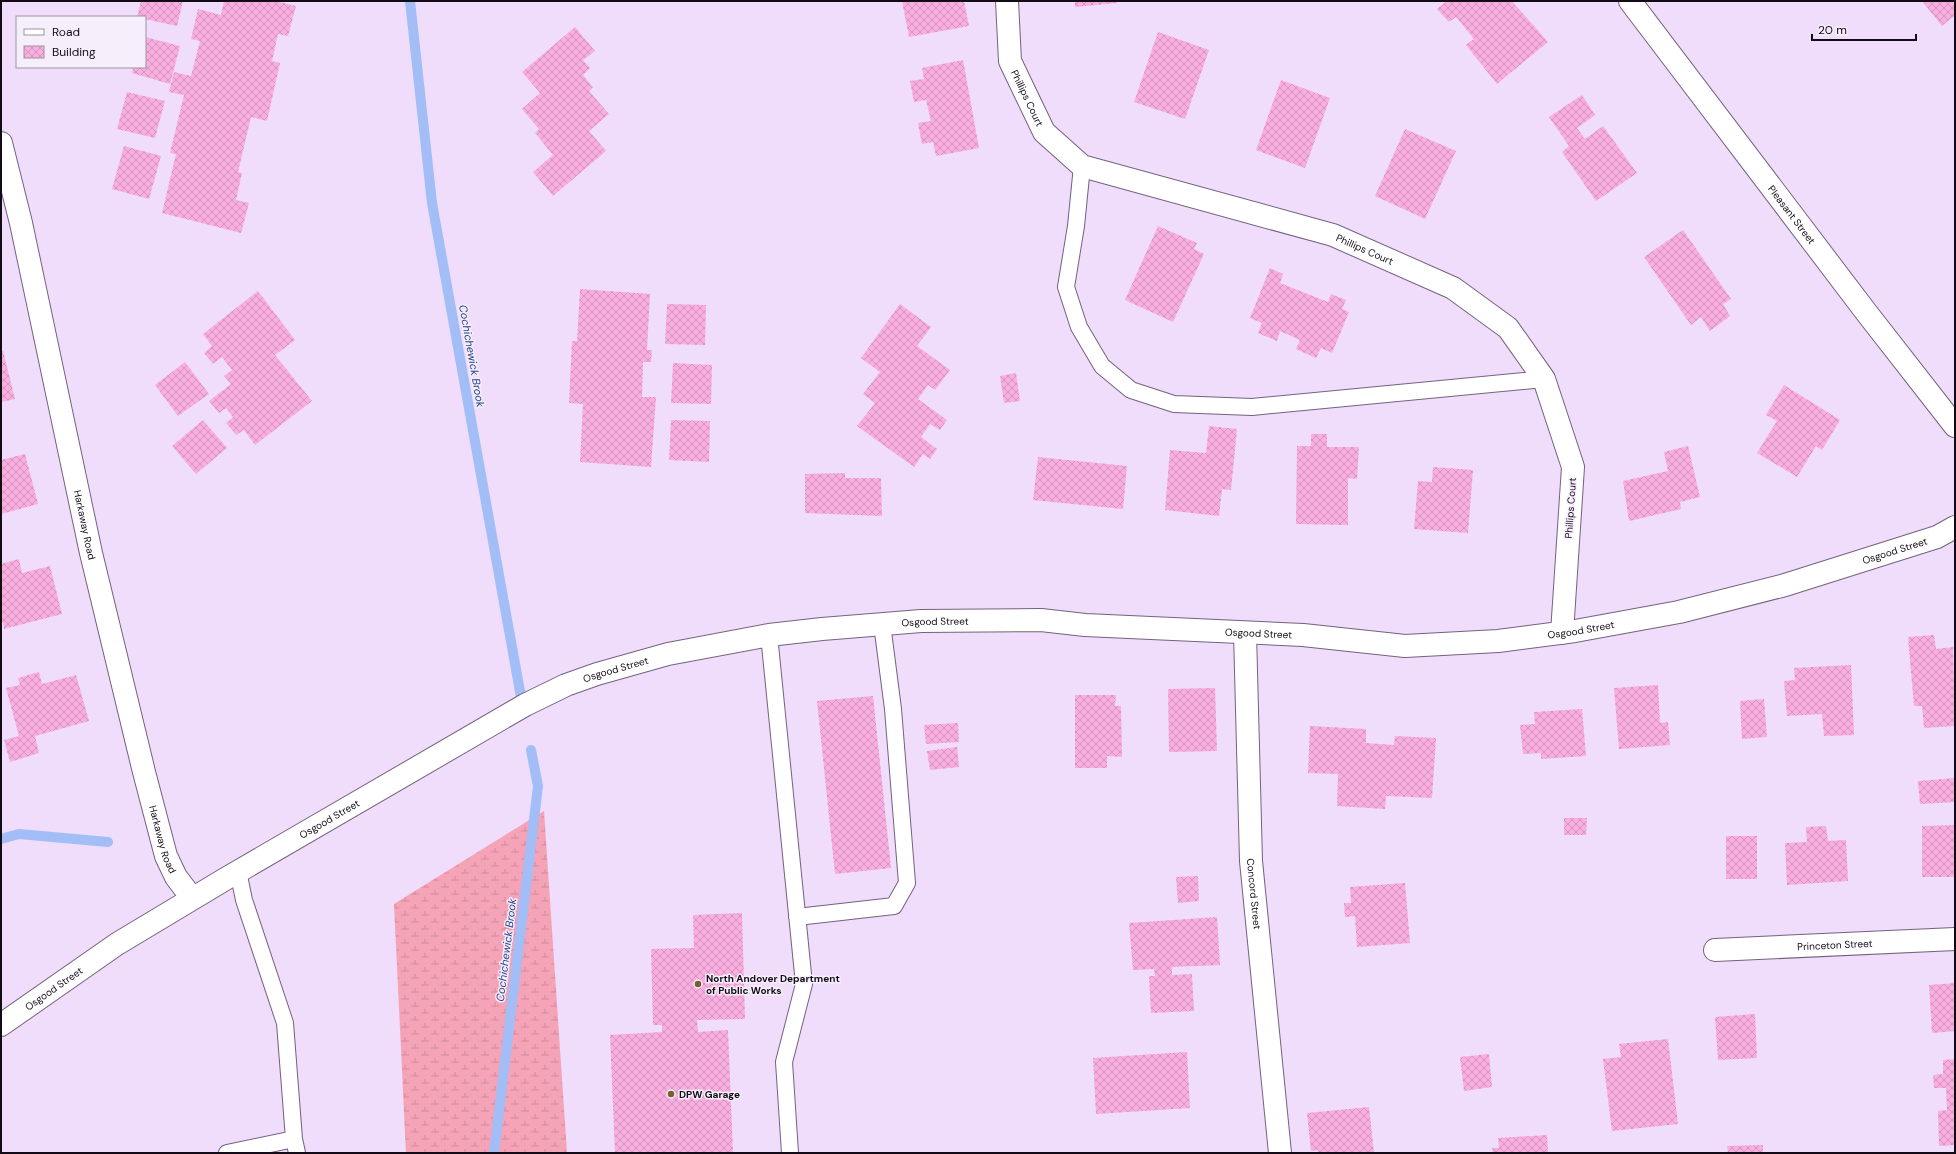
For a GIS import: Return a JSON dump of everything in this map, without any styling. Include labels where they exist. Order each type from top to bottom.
[{"type":"street","name":"Phillips Court","points":[[1007,1],[1010,61],[1044,132],[1082,166],[1333,235],[1453,288],[1508,328],[1544,379],[1573,467],[1562,633]]},
{"type":"street","name":"Pleasant Street","points":[[1630,1],[1866,312],[1955,426]]},
{"type":"street","name":"Harkaway Road","points":[[1,144],[21,223],[91,553],[166,856],[176,877],[192,898]]},
{"type":"street","name":"Osgood Street","points":[[1,1025],[117,944],[192,898],[506,716],[566,685],[598,674],[668,654],[769,635],[921,621],[1041,620],[1085,625],[1303,635],[1405,646],[1498,641],[1562,633],[1679,612],[1785,585],[1937,537],[1955,527]]},
{"type":"street","name":"Concord Street","points":[[1245,633],[1251,861],[1280,1153]]},
{"type":"street","name":"Princeton Street","points":[[1715,950],[1955,939]]},
{"type":"lane","points":[[1082,166],[1076,226],[1066,287],[1079,327],[1102,366],[1131,390],[1174,404],[1252,407],[1544,379]]},
{"type":"lane","points":[[797,917],[894,906],[907,883],[893,709],[882,624]]},
{"type":"lane","points":[[769,635],[804,984],[784,1062],[790,1153]]},
{"type":"lane","points":[[227,1153],[296,1146],[284,1023],[244,900],[238,872]]},
{"type":"green space","points":[[544,811],[567,1153],[406,1153],[394,904]]},
{"type":"building","points":[[141,1],[183,1],[177,26],[146,19],[146,16],[137,16]]},
{"type":"building","points":[[224,1],[275,1],[296,6],[288,36],[278,34],[272,61],[280,63],[267,121],[251,117],[238,172],[242,173],[236,200],[249,203],[241,233],[162,213],[176,154],[170,153],[184,95],[169,92],[174,72],[191,76],[200,41],[191,39],[198,9],[221,15]]},
{"type":"building","points":[[902,1],[964,1],[969,26],[909,37]]},
{"type":"building","points":[[1075,1],[1117,1],[1117,3],[1075,7]]},
{"type":"building","points":[[1447,1],[1512,1],[1548,42],[1497,84],[1466,45],[1474,39],[1456,17],[1449,22],[1437,9]]},
{"type":"building","points":[[1922,1],[1955,1],[1955,15],[1942,26]]},
{"type":"building","points":[[575,27],[595,51],[583,60],[590,68],[583,75],[593,87],[589,91],[609,114],[589,131],[606,151],[553,196],[533,172],[553,155],[535,133],[539,129],[522,109],[540,93],[522,72]]},
{"type":"building","points":[[1158,32],[1209,50],[1185,119],[1134,102]]},
{"type":"building","points":[[146,37],[180,46],[170,84],[132,73],[133,68],[146,68]]},
{"type":"building","points":[[963,60],[979,148],[936,156],[933,142],[922,144],[918,123],[931,121],[926,100],[914,102],[910,81],[924,79],[922,68]]},
{"type":"building","points":[[1281,80],[1330,98],[1305,168],[1256,150]]},
{"type":"building","points":[[127,92],[165,101],[155,138],[117,129]]},
{"type":"building","points":[[1582,95],[1595,115],[1577,128],[1585,139],[1603,126],[1637,173],[1596,201],[1562,152],[1569,146],[1549,117]]},
{"type":"building","points":[[1405,129],[1456,151],[1425,219],[1375,196]]},
{"type":"building","points":[[124,146],[161,156],[149,199],[112,189]]},
{"type":"building","points":[[1158,226],[1197,243],[1194,249],[1204,254],[1173,322],[1125,300]]},
{"type":"building","points":[[1683,230],[1731,299],[1723,304],[1730,316],[1710,331],[1701,317],[1691,325],[1644,257]]},
{"type":"building","points":[[1270,268],[1283,274],[1280,283],[1328,302],[1331,294],[1346,300],[1342,309],[1349,312],[1332,353],[1321,348],[1316,358],[1296,349],[1300,340],[1280,331],[1277,341],[1258,333],[1262,323],[1250,318]]},
{"type":"building","points":[[580,289],[650,294],[647,350],[652,350],[651,362],[643,362],[642,397],[656,397],[651,467],[580,462],[583,404],[569,403],[572,341],[577,341]]},
{"type":"building","points":[[258,291],[295,340],[275,355],[312,401],[255,445],[244,430],[236,435],[226,423],[233,417],[226,408],[219,413],[209,401],[231,384],[224,376],[232,370],[222,357],[213,364],[204,353],[212,346],[203,334]]},
{"type":"building","points":[[667,304],[706,305],[705,345],[665,344]]},
{"type":"building","points":[[900,304],[931,327],[917,346],[950,370],[935,390],[928,385],[918,399],[947,420],[940,430],[930,424],[921,437],[937,449],[930,459],[923,454],[914,467],[857,426],[875,403],[863,394],[880,372],[861,358]]},
{"type":"building","points":[[1,351],[3,351],[15,399],[1,402]]},
{"type":"building","points":[[185,362],[209,394],[178,416],[155,385]]},
{"type":"building","points":[[673,363],[712,365],[711,404],[671,403]]},
{"type":"building","points":[[1016,373],[1020,401],[1004,403],[1000,376]]},
{"type":"building","points":[[1784,385],[1840,420],[1822,450],[1816,446],[1797,477],[1757,453],[1777,421],[1766,415]]},
{"type":"building","points":[[203,420],[227,448],[196,474],[172,446]]},
{"type":"building","points":[[671,420],[710,421],[709,462],[669,460]]},
{"type":"building","points":[[1209,426],[1237,429],[1231,490],[1222,489],[1219,516],[1165,510],[1170,450],[1206,453]]},
{"type":"building","points":[[1311,434],[1327,434],[1327,447],[1359,447],[1357,479],[1348,478],[1348,525],[1296,524],[1297,446],[1311,446]]},
{"type":"building","points":[[1688,446],[1700,497],[1680,502],[1681,509],[1629,521],[1623,481],[1668,471],[1664,452]]},
{"type":"building","points":[[25,454],[38,504],[1,514],[1,460]]},
{"type":"building","points":[[1038,457],[1127,466],[1123,509],[1033,500]]},
{"type":"building","points":[[1433,467],[1473,470],[1468,533],[1414,529],[1418,481],[1432,482]]},
{"type":"building","points":[[845,473],[845,478],[881,478],[882,516],[805,513],[805,474]]},
{"type":"building","points":[[19,559],[22,573],[50,566],[62,614],[4,629],[3,622],[1,623],[1,564]]},
{"type":"building","points":[[1934,635],[1936,649],[1953,647],[1955,726],[1924,728],[1922,706],[1914,706],[1908,637]]},
{"type":"building","points":[[1851,665],[1854,735],[1824,736],[1822,714],[1787,716],[1784,681],[1795,680],[1794,668]]},
{"type":"building","points":[[39,672],[42,684],[76,675],[89,721],[35,736],[39,753],[10,762],[4,740],[19,736],[6,688],[20,685],[18,678]]},
{"type":"building","points":[[1658,685],[1660,723],[1668,722],[1670,745],[1619,749],[1614,688]]},
{"type":"building","points":[[1215,688],[1217,751],[1169,752],[1168,689]]},
{"type":"building","points":[[1075,695],[1116,695],[1115,706],[1121,706],[1122,757],[1107,756],[1107,768],[1075,768]]},
{"type":"building","points":[[873,696],[891,868],[835,874],[817,701]]},
{"type":"building","points":[[1764,699],[1767,737],[1742,739],[1740,701]]},
{"type":"building","points":[[1582,709],[1586,756],[1541,759],[1541,753],[1523,754],[1520,725],[1535,724],[1534,712]]},
{"type":"building","points":[[958,723],[959,742],[926,744],[924,725]]},
{"type":"building","points":[[1310,726],[1366,729],[1366,743],[1394,745],[1395,736],[1436,738],[1432,798],[1386,796],[1385,809],[1337,806],[1338,774],[1308,773]]},
{"type":"building","points":[[957,747],[959,767],[930,770],[927,751]]},
{"type":"building","points":[[1955,778],[1955,802],[1920,804],[1918,781]]},
{"type":"building","points":[[1564,818],[1587,818],[1586,835],[1564,835]]},
{"type":"building","points":[[1955,825],[1955,877],[1922,877],[1922,826]]},
{"type":"building","points":[[1826,826],[1828,841],[1846,840],[1848,881],[1787,885],[1785,843],[1807,842],[1806,827]]},
{"type":"building","points":[[1726,836],[1757,836],[1757,879],[1726,879]]},
{"type":"building","points":[[1198,876],[1199,901],[1178,903],[1176,877]]},
{"type":"building","points":[[1405,883],[1410,943],[1357,947],[1355,916],[1345,917],[1344,903],[1351,903],[1350,887]]},
{"type":"building","name":"DPW Garage","points":[[742,913],[745,1019],[697,1020],[698,1032],[728,1030],[733,1153],[615,1153],[610,1035],[662,1032],[662,1025],[653,1025],[651,949],[694,948],[693,915]]},
{"type":"building","points":[[1217,917],[1220,965],[1172,967],[1172,975],[1192,974],[1194,1011],[1151,1013],[1149,976],[1155,976],[1154,969],[1133,970],[1129,923]]},
{"type":"building","points":[[1955,983],[1955,1031],[1932,1033],[1929,985]]},
{"type":"building","points":[[1755,1014],[1757,1058],[1718,1060],[1715,1017]]},
{"type":"building","points":[[1668,1039],[1678,1124],[1612,1131],[1603,1059],[1621,1057],[1619,1044]]},
{"type":"building","points":[[1187,1052],[1190,1108],[1096,1114],[1093,1058]]},
{"type":"building","points":[[1489,1054],[1492,1087],[1464,1091],[1460,1057]]},
{"type":"building","points":[[1955,1059],[1955,1145],[1939,1146],[1938,1111],[1947,1110],[1946,1088],[1934,1088],[1933,1075],[1943,1074],[1943,1060]]},
{"type":"building","points":[[1369,1107],[1374,1153],[1318,1153],[1318,1150],[1311,1151],[1307,1113]]},
{"type":"building","points":[[1547,1135],[1548,1153],[1493,1153],[1492,1148],[1499,1148],[1498,1138]]},
{"type":"building","points":[[1763,1145],[1763,1153],[1728,1153],[1727,1146]]},
{"type":"waterway","name":"Cochichewick Brook","points":[[410,1],[432,203],[523,708]]},
{"type":"waterway","name":"Cochichewick Brook","points":[[494,1153],[538,786],[531,750]]},
{"type":"waterway","points":[[1,839],[19,834],[108,842]]},
{"type":"place","name":"North Andover Department of Public Works","points":[[698,984]]},
{"type":"place","name":"DPW Garage","points":[[671,1094]]}]
